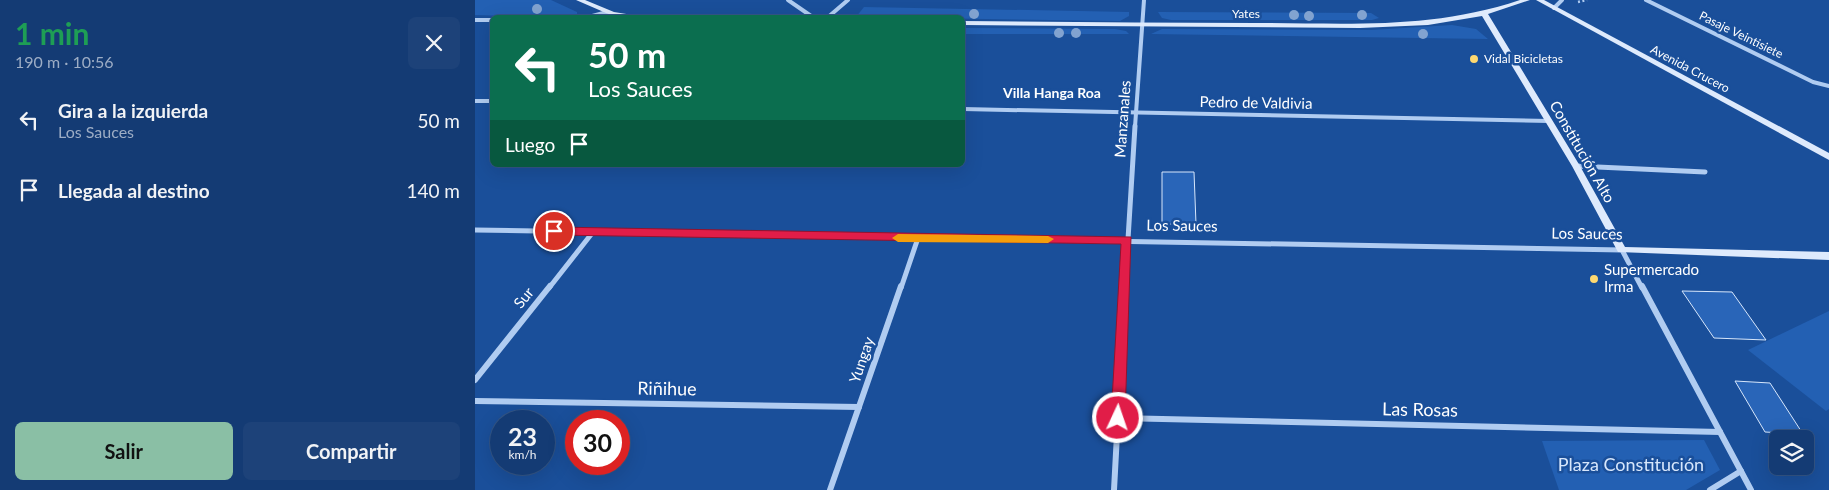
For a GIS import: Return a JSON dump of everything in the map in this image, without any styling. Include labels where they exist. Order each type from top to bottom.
[{"type":"main road","points":[[579,0],[607,12],[628,15]]},
{"type":"main road","name":"Yates","points":[[965,23],[1367,26],[1425,22],[1484,14],[1527,0]]},
{"type":"main road","name":"Avenida Crucero","points":[[1539,0],[1829,157]]},
{"type":"main road","name":"Constitución Alto","points":[[1484,14],[1576,166],[1622,250]]},
{"type":"main road","name":"Los Sauces","points":[[1622,250],[1829,256]]},
{"type":"street","points":[[788,0],[810,15]]},
{"type":"street","points":[[830,15],[848,0]]},
{"type":"street","name":"Manzanales","points":[[1115,490],[1127,240],[1144,0]]},
{"type":"street","points":[[1554,8],[1562,0]]},
{"type":"street","name":"Pasaje Veintisiete","points":[[1646,0],[1813,82],[1829,86]]},
{"type":"street","points":[[596,15],[607,12]]},
{"type":"street","points":[[475,20],[490,20]]},
{"type":"street","points":[[475,101],[490,101]]},
{"type":"street","name":"Pedro de Valdivia","points":[[965,109],[1549,121]]},
{"type":"street","points":[[1576,166],[1705,172]]},
{"type":"street","name":"Los Sauces","points":[[475,230],[1622,250]]},
{"type":"street","name":"Sur","points":[[475,380],[593,232]]},
{"type":"street","name":"Yungay","points":[[830,490],[918,238]]},
{"type":"street","name":"Constitución Alto","points":[[1622,250],[1751,490]]},
{"type":"street","name":"Riñihue","points":[[475,402],[859,406]]},
{"type":"street","name":"Las Rosas","points":[[1118,418],[1720,432]]},
{"type":"street","points":[[1710,490],[1741,471]]},
{"type":"green space","points":[[475,0],[551,0],[577,12],[577,15],[475,15]]},
{"type":"green space","points":[[864,7],[1129,12],[1129,16],[1120,21],[965,19],[965,15],[858,15]]},
{"type":"green space","points":[[1158,12],[1371,13],[1379,18],[1372,20],[1171,20],[1162,18]]},
{"type":"green space","points":[[1452,25],[1476,29],[1488,39],[1151,34],[1162,29],[1371,30]]},
{"type":"green space","points":[[965,28],[1115,29],[1126,31],[1129,34],[965,34]]},
{"type":"green space","points":[[1829,311],[1829,409],[1826,411],[1748,350]]},
{"type":"green space","name":"Plaza Constitución","points":[[1704,440],[1720,470],[1686,490],[1559,490],[1542,441]]},
{"type":"building","points":[[1162,172],[1194,172],[1196,224],[1162,224]]},
{"type":"building","points":[[1682,291],[1732,292],[1766,340],[1714,338]]},
{"type":"building","points":[[1735,381],[1770,383],[1800,430],[1769,430],[1769,432],[1765,432]]},
{"type":"slow traffic","points":[[898,238],[1048,239]]},
{"type":"place","name":"Vidal Bicicletas","points":[[1474,59]]},
{"type":"place","name":"Supermercado Irma","points":[[1594,279]]},
{"type":"district","name":"Villa Hanga Roa","points":[[1052,93]]},
{"type":"route","points":[[554,231],[1127,240],[1118,418]]}]
